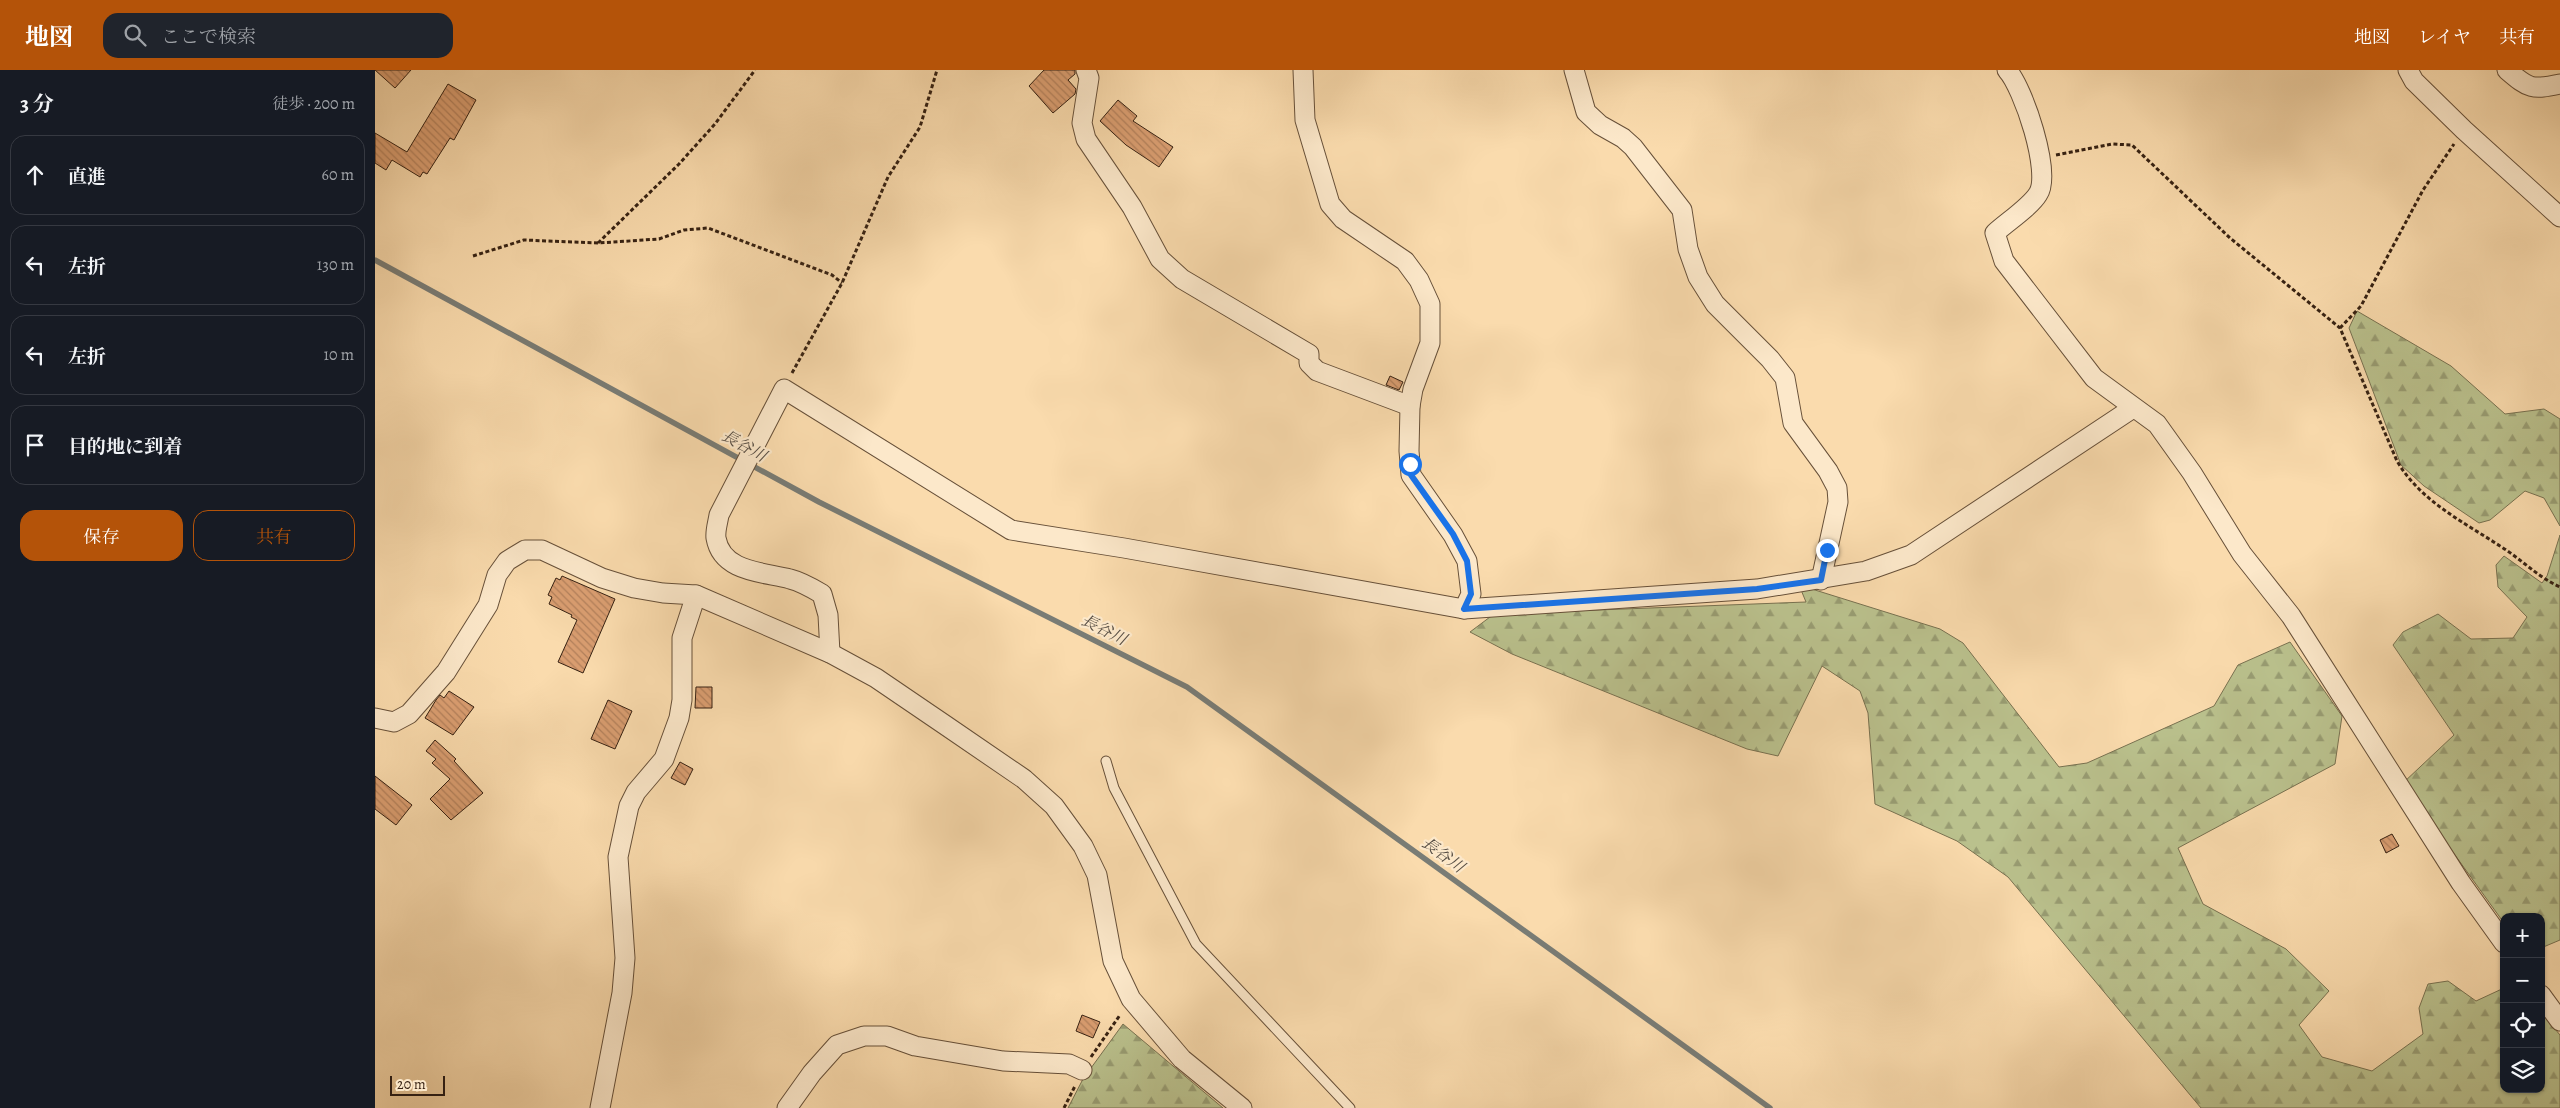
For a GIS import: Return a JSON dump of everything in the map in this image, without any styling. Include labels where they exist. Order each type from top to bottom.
[{"type":"street","points":[[1086,70],[1089,78],[1082,122],[1086,139],[1132,207],[1160,259],[1181,279],[1309,354],[1309,363],[1317,371],[1410,406]]},
{"type":"street","points":[[1303,70],[1305,120],[1329,204],[1343,219],[1405,261],[1419,280],[1430,304],[1430,343],[1413,388],[1410,406],[1409,451],[1411,475],[1453,534],[1467,561],[1471,594],[1464,609]]},
{"type":"street","points":[[1573,70],[1586,112],[1600,125],[1623,138],[1633,147],[1682,210],[1688,249],[1697,277],[1715,304],[1770,359],[1785,378],[1793,423],[1828,471],[1837,488],[1839,502],[1821,580]]},
{"type":"street","points":[[2007,70],[2021,92],[2041,158],[2041,179],[2039,194],[1995,233],[2003,261],[2094,378],[2157,424],[2192,473],[2242,554],[2291,616],[2461,883],[2500,937]]},
{"type":"street","points":[[2408,70],[2414,81],[2464,130],[2560,217]]},
{"type":"street","points":[[2507,70],[2525,85],[2536,89],[2560,84]]},
{"type":"street","points":[[831,653],[828,615],[822,594],[806,584],[743,569],[723,553],[716,538],[719,515],[784,389],[1011,530],[1124,548],[1464,609],[1757,589],[1821,580],[1866,571],[1911,555],[2133,408]]},
{"type":"street","points":[[375,718],[393,722],[409,714],[446,672],[488,605],[497,575],[507,561],[525,550],[542,550],[602,578],[634,588],[663,593],[696,594],[831,653],[875,678],[948,727],[1023,779],[1054,806],[1083,846],[1097,875],[1113,962],[1131,1000],[1182,1058],[1242,1108]]},
{"type":"street","points":[[600,1108],[622,993],[625,958],[617,857],[619,845],[629,806],[636,792],[664,759],[679,718],[682,700],[683,638],[696,594]]},
{"type":"street","points":[[2545,1000],[2560,1021]]},
{"type":"street","points":[[787,1108],[812,1073],[837,1045],[863,1036],[887,1036],[915,1046],[1003,1061],[1069,1064],[1083,1070]]},
{"type":"lane","points":[[1106,761],[1114,788],[1197,944],[1350,1108]]},
{"type":"path","points":[[598,242],[679,164],[715,124],[755,70]]},
{"type":"path","points":[[784,389],[842,283],[888,177],[919,127],[937,70]]},
{"type":"path","points":[[2340,328],[2361,306],[2423,190],[2464,130]]},
{"type":"path","points":[[2041,158],[2113,144],[2132,145],[2230,238],[2340,328],[2407,477],[2422,494],[2505,549],[2547,581],[2560,587]]},
{"type":"path","points":[[473,256],[524,240],[598,242],[659,239],[684,230],[708,228],[832,275],[842,283]]},
{"type":"path","points":[[1064,1108],[1083,1070],[1131,1000]]},
{"type":"green space","points":[[2357,311],[2451,366],[2505,414],[2544,409],[2560,419],[2560,526],[2544,498],[2525,491],[2490,520],[2479,523],[2424,486],[2401,465],[2349,328]]},
{"type":"green space","points":[[2560,535],[2560,940],[2545,946],[2545,913],[2500,913],[2500,917],[2403,783],[2454,735],[2393,645],[2403,632],[2438,614],[2471,639],[2513,638],[2527,617],[2498,587],[2496,565],[2504,556],[2542,583],[2547,576]]},
{"type":"green space","points":[[1799,585],[1940,629],[1963,643],[2059,767],[2087,763],[2214,706],[2238,665],[2290,642],[2342,716],[2335,764],[2178,848],[2203,904],[2286,949],[2329,991],[2299,1025],[2322,1057],[2372,1071],[2423,1034],[2419,1008],[2428,984],[2448,981],[2476,1001],[2500,990],[2500,1093],[2545,1093],[2545,1017],[2560,1035],[2560,1108],[2201,1108],[2008,877],[1957,841],[1875,804],[1868,713],[1860,691],[1822,666],[1778,756],[1747,749],[1512,654],[1470,632],[1494,614],[1806,602]]},
{"type":"green space","points":[[1123,1024],[1223,1108],[1068,1108],[1083,1079]]},
{"type":"building","points":[[375,70],[411,70],[395,88]]},
{"type":"building","points":[[1044,70],[1075,70],[1075,74],[1068,80],[1076,89],[1075,94],[1053,113],[1029,86]]},
{"type":"building","points":[[448,84],[476,100],[454,140],[450,138],[427,174],[423,172],[420,177],[392,160],[386,170],[375,163],[375,133],[407,152]]},
{"type":"building","points":[[1118,100],[1137,116],[1133,121],[1173,147],[1159,167],[1126,145],[1100,121]]},
{"type":"building","points":[[1390,376],[1403,382],[1399,390],[1386,385]]},
{"type":"building","points":[[562,576],[615,599],[583,673],[558,662],[577,620],[571,617],[572,615],[549,604],[552,597],[548,595],[556,578],[560,580]]},
{"type":"building","points":[[696,687],[712,687],[712,708],[695,708]]},
{"type":"building","points":[[449,691],[474,707],[453,735],[425,718],[440,695],[444,698]]},
{"type":"building","points":[[608,700],[632,711],[615,749],[591,739]]},
{"type":"building","points":[[435,740],[456,759],[454,761],[483,793],[451,820],[430,799],[450,779],[432,763],[436,759],[426,751]]},
{"type":"building","points":[[680,762],[693,769],[685,785],[671,778]]},
{"type":"building","points":[[375,776],[412,805],[396,825],[375,809]]},
{"type":"building","points":[[2392,834],[2399,846],[2386,853],[2380,840]]},
{"type":"building","points":[[1082,1015],[1100,1022],[1093,1038],[1076,1031]]},
{"type":"waterway","name":"長谷川","points":[[375,260],[819,502],[1187,687],[1770,1108]]},
{"type":"route","points":[[1410,464],[1411,475],[1453,534],[1467,561],[1471,594],[1464,609],[1757,589],[1821,580],[1827,550]]}]
